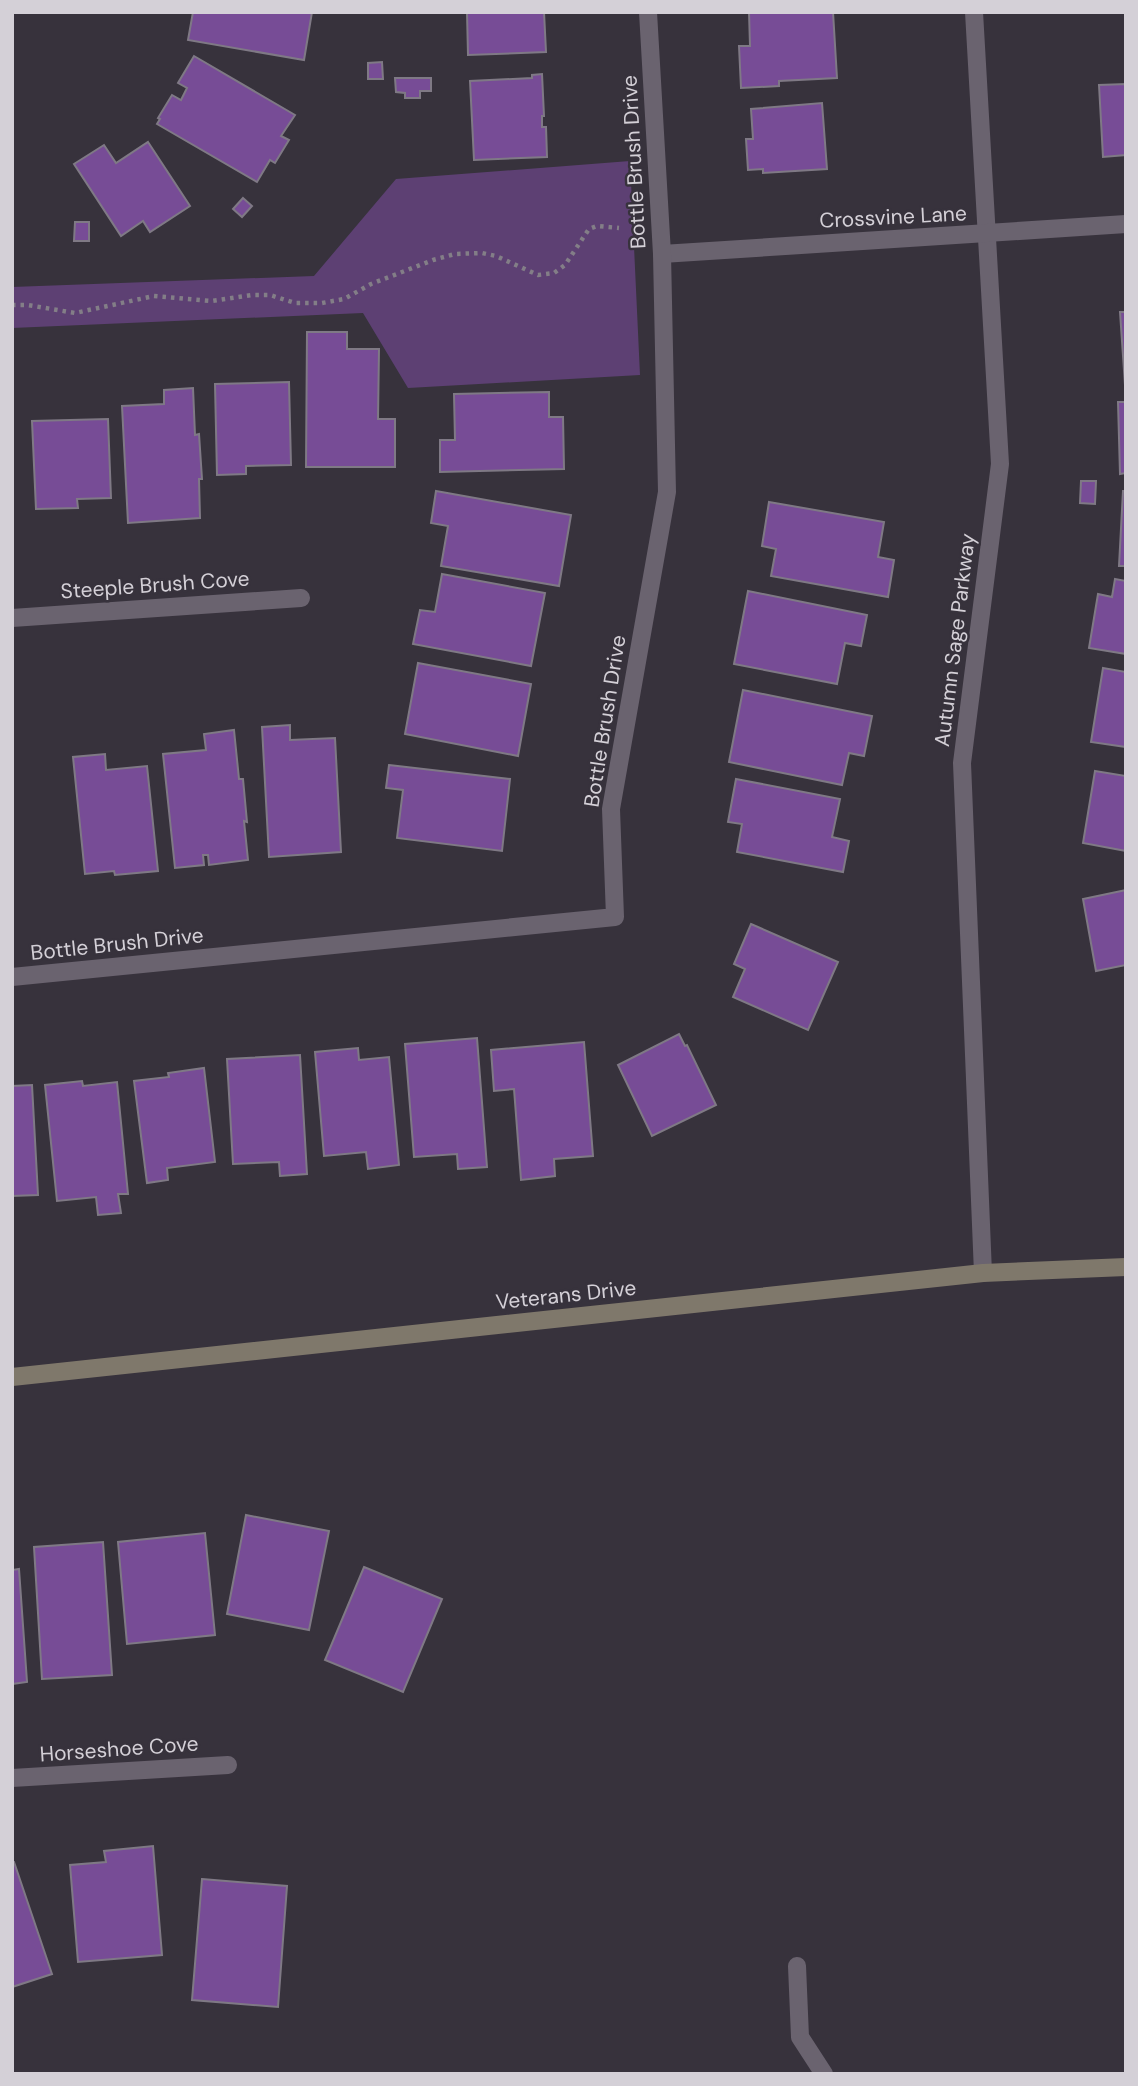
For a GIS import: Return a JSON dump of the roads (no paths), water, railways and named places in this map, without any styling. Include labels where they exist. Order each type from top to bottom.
[{"type":"main road","name":"Veterans Drive","points":[[12,1377],[983,1273],[1126,1266]]},
{"type":"street","name":"Bottle Brush Drive","points":[[13,972],[615,917],[611,809],[667,492],[662,254],[648,12]]},
{"type":"street","name":"Autumn Sage Parkway","points":[[974,12],[1000,464],[962,763],[983,1273]]},
{"type":"street","name":"Crossvine Lane","points":[[662,254],[1126,224]]},
{"type":"street","name":"Steeple Brush Cove","points":[[12,618],[301,598]]},
{"type":"street","name":"Horseshoe Cove","points":[[12,1778],[228,1765]]},
{"type":"street","points":[[797,1966],[800,2037],[824,2074]]}]
